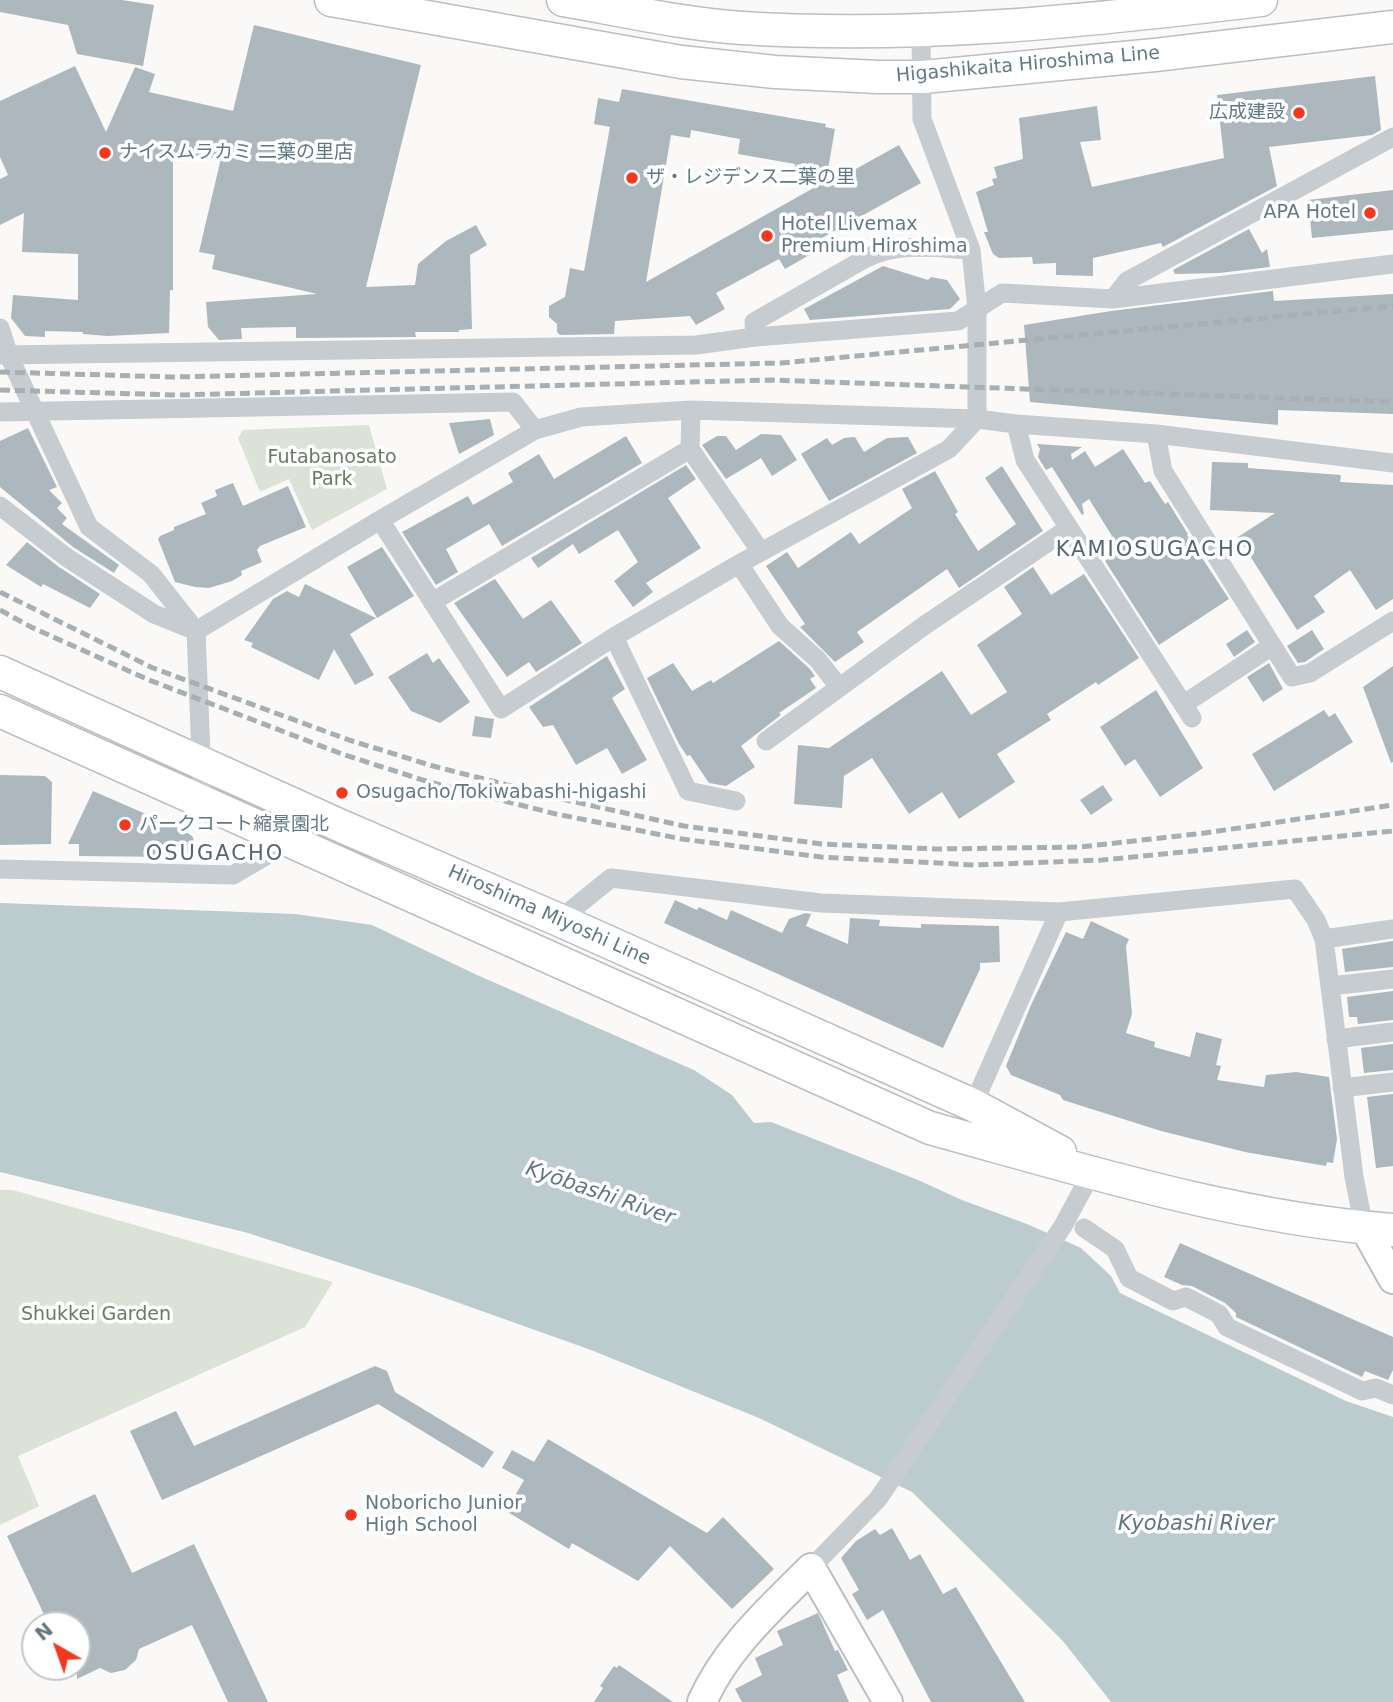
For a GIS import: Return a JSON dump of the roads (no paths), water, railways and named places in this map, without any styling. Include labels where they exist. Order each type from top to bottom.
[{"type":"main road","name":"Higashikaita Hiroshima Line","points":[[331,0],[426,8],[681,62],[775,72],[923,77],[1155,55],[1393,27]]},
{"type":"main road","name":"Higashikaita Hiroshima Line","points":[[564,0],[738,27],[921,32],[1124,17],[1261,0]]},
{"type":"main road","name":"Hiroshima Miyoshi Line","points":[[0,672],[973,1105],[1048,1143],[1092,1172]]},
{"type":"main road","name":"Hiroshima Miyoshi Line","points":[[0,711],[930,1128],[1237,1209],[1379,1228]]},
{"type":"street","points":[[380,520],[501,709],[614,637],[739,564],[949,449],[977,419],[976,309],[971,250],[922,119],[921,32]]},
{"type":"street","points":[[1113,299],[1128,281],[1393,136]]},
{"type":"street","points":[[755,337],[754,322],[875,253],[903,246],[971,250]]},
{"type":"street","points":[[5,355],[696,345],[755,337],[958,321],[1002,293],[1113,299],[1393,264]]},
{"type":"street","points":[[0,328],[5,355],[36,413],[89,527],[151,574],[196,631],[203,803]]},
{"type":"street","points":[[0,412],[513,402],[535,430]]},
{"type":"street","points":[[691,410],[690,449],[761,552]]},
{"type":"street","points":[[196,631],[535,430],[581,417],[691,410],[977,419],[1156,434],[1393,463]]},
{"type":"street","points":[[1016,424],[1025,460],[1188,711],[1272,646]]},
{"type":"street","points":[[1156,434],[1163,471],[1292,677],[1310,673],[1393,621]]},
{"type":"street","points":[[432,602],[690,449]]},
{"type":"street","points":[[0,506],[66,556],[154,614],[196,631]]},
{"type":"street","points":[[766,741],[925,625],[1069,528]]},
{"type":"street","points":[[739,564],[780,626],[818,660],[839,687]]},
{"type":"street","points":[[614,637],[688,791],[736,802]]},
{"type":"street","points":[[0,869],[233,875],[291,841]]},
{"type":"street","points":[[559,919],[611,878],[821,903],[1059,912],[1295,888],[1316,920],[1324,939],[1354,1177],[1379,1228],[1393,1279]]},
{"type":"street","points":[[973,1105],[1059,912]]},
{"type":"street","points":[[1324,939],[1393,929]]},
{"type":"street","points":[[1331,986],[1393,979]]},
{"type":"street","points":[[1336,1039],[1393,1032]]},
{"type":"street","points":[[1342,1088],[1393,1083]]},
{"type":"street","points":[[702,1702],[720,1668],[741,1640],[878,1499],[1063,1226],[1092,1172]]},
{"type":"street","points":[[1084,1228],[1115,1249],[1129,1278],[1173,1301],[1186,1297],[1219,1314],[1227,1327],[1362,1391],[1376,1388],[1393,1395]]},
{"type":"street","points":[[811,1568],[888,1702]]},
{"type":"water","name":"Kyobashi River","points":[[0,903],[296,914],[372,925],[477,975],[694,1070],[732,1095],[754,1123],[771,1122],[1081,1248],[1111,1276],[1120,1293],[1346,1401],[1393,1417],[1393,1702],[1111,1702],[1062,1640],[912,1492],[759,1418],[591,1350],[417,1288],[248,1233],[0,1172]]},
{"type":"railway","points":[[0,372],[174,377],[781,363],[1393,306]]},
{"type":"railway","points":[[0,390],[176,395],[771,380],[1393,402]]},
{"type":"railway","points":[[0,592],[153,668],[349,740],[433,766],[562,799],[684,826],[822,844],[936,849],[1080,847],[1205,833],[1393,805]]},
{"type":"railway","points":[[0,610],[31,627],[149,680],[342,754],[429,782],[556,814],[682,839],[821,857],[975,865],[1102,860],[1393,831]]},
{"type":"place","name":"広成建設","points":[[1299,113]]},
{"type":"place","name":"ナイスムラカミ 二葉の里店","points":[[105,153]]},
{"type":"place","name":"ザ・レジデンス二葉の里","points":[[632,178]]},
{"type":"place","name":"APA Hotel","points":[[1370,213]]},
{"type":"place","name":"Hotel Livemax Premium Hiroshima","points":[[767,236]]},
{"type":"place","name":"Osugacho/Tokiwabashi-higashi","points":[[342,793]]},
{"type":"place","name":"パークコート縮景園北","points":[[125,825]]},
{"type":"place","name":"Noboricho Junior High School","points":[[351,1515]]},
{"type":"district","name":"KAMIOSUGACHO","points":[[1155,551]]},
{"type":"district","name":"OSUGACHO","points":[[215,855]]},
{"type":"park label","name":"Futabanosato Park","points":[[332,469]]},
{"type":"park label","name":"Shukkei Garden","points":[[96,1315]]},
{"type":"water label","name":"Kyōbashi River","points":[[600,1194]]}]
